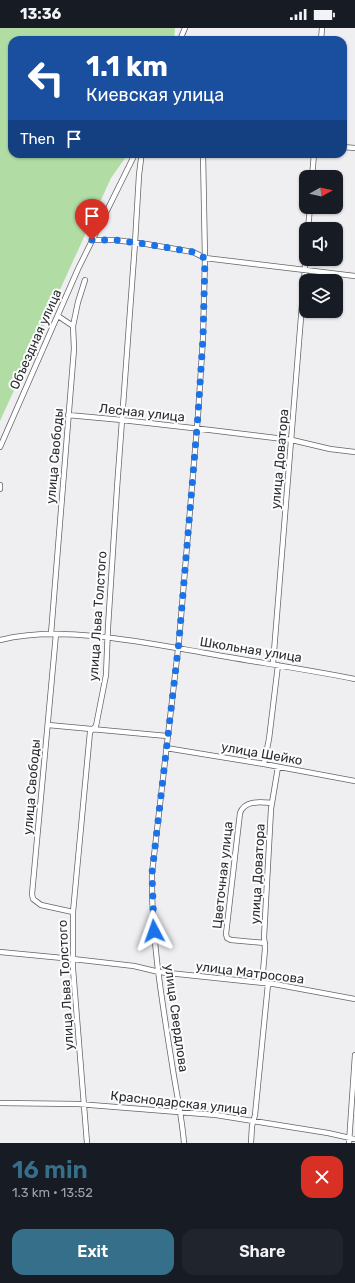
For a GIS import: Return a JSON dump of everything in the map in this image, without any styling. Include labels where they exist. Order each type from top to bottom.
[{"type":"street","name":"Объездная улица","points":[[0,447],[78,269],[132,158]]},
{"type":"street","name":"улица Льва Толстого","points":[[87,1143],[73,959],[73,912],[90,732],[96,726],[106,675],[107,638],[141,158]]},
{"type":"street","name":"улица Свердлова","points":[[184,1143],[159,972],[152,905],[152,873],[178,648],[197,429],[203,338],[205,258],[203,158]]},
{"type":"street","points":[[313,170],[314,158]]},
{"type":"street","points":[[92,240],[115,240],[193,252],[205,258],[355,276]]},
{"type":"street","name":"улица Доватора","points":[[264,764],[269,739],[276,664],[279,585],[305,266]]},
{"type":"street","name":"улица Свободы","points":[[73,912],[41,905],[33,899],[32,894],[48,725],[68,415],[74,349],[73,326],[78,302],[85,280]]},
{"type":"street","points":[[58,316],[73,326]]},
{"type":"street","name":"Лесная улица","points":[[68,415],[292,440],[330,449],[355,452]]},
{"type":"street","name":"Школьная улица","points":[[0,640],[33,635],[54,634],[107,638],[276,664],[355,679]]},
{"type":"street","points":[[48,725],[168,736]]},
{"type":"street","name":"улица Шейко","points":[[166,748],[264,764],[355,782]]},
{"type":"street","name":"улица Доватора","points":[[262,983],[272,803],[275,793],[278,767]]},
{"type":"street","name":"Цветочная улица","points":[[265,943],[231,940],[227,938],[226,934],[240,813],[243,806],[248,804],[272,803]]},
{"type":"street","name":"улица Матросова","points":[[0,952],[134,966],[159,972],[262,983],[298,988],[355,1000]]},
{"type":"street","points":[[251,1143],[268,984]]},
{"type":"street","points":[[349,1143],[355,1056]]},
{"type":"street","name":"Краснодарская улица","points":[[0,1103],[83,1104],[180,1111],[254,1120],[355,1138]]},
{"type":"green space","points":[[0,28],[175,28],[174,36],[8,36],[8,158],[125,158],[111,178],[0,421]]},
{"type":"route","points":[[92,240],[115,240],[146,244],[193,252],[205,258],[203,338],[198,415],[179,641],[152,873],[154,931]]}]
